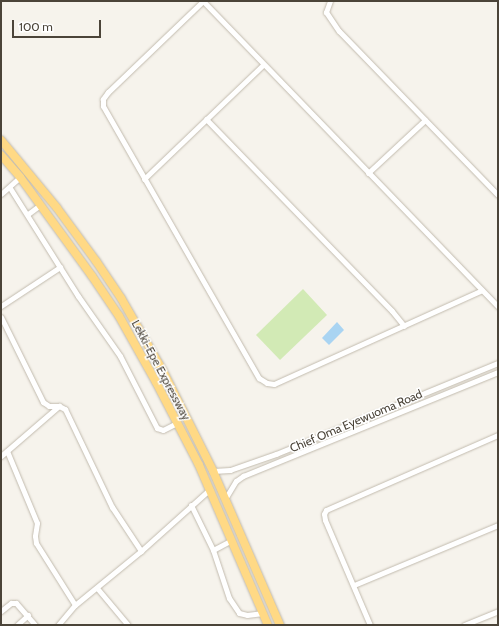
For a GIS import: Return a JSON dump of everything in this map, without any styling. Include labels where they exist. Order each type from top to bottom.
[{"type":"highway","name":"Lekki-Epe Expressway","points":[[1,140],[57,208],[121,298],[163,371],[213,471],[280,625]]},
{"type":"highway","name":"Lekki-Epe Expressway","points":[[1,155],[20,177],[92,276],[118,316],[177,423],[210,489],[268,625]]},
{"type":"street","points":[[482,290],[274,384],[267,383],[259,378],[144,180],[102,106],[104,99],[108,92],[203,1],[368,173],[482,290],[498,307]]},
{"type":"street","points":[[330,1],[326,12],[330,20],[498,195]]},
{"type":"street","points":[[144,180],[264,65]]},
{"type":"street","points":[[206,119],[392,310],[404,326]]},
{"type":"street","points":[[368,173],[425,120]]},
{"type":"street","points":[[1,194],[10,188],[20,177]]},
{"type":"street","points":[[10,188],[28,214],[60,267],[120,356],[157,428],[163,430],[177,423]]},
{"type":"street","points":[[28,214],[40,205]]},
{"type":"street","points":[[1,306],[60,267]]},
{"type":"street","points":[[1,316],[43,402],[49,406],[59,406],[65,409],[112,507],[142,551]]},
{"type":"street","name":"Chief Oma Eyewuoma Road","points":[[213,471],[230,470],[276,454],[498,363]]},
{"type":"street","name":"Chief Oma Eyewuoma Road","points":[[225,499],[236,481],[243,476],[498,372]]},
{"type":"street","points":[[1,456],[59,406]]},
{"type":"street","points":[[370,625],[325,520],[324,514],[326,510],[498,436]]},
{"type":"street","points":[[7,451],[36,523],[36,543],[75,605]]},
{"type":"street","points":[[58,625],[75,605],[142,551],[210,489]]},
{"type":"street","points":[[191,505],[213,550],[229,598],[239,613],[247,615],[263,613]]},
{"type":"street","points":[[354,585],[498,525]]},
{"type":"street","points":[[213,550],[232,540]]},
{"type":"street","points":[[97,588],[128,625]]},
{"type":"street","points":[[1,611],[11,602],[16,602],[35,625]]},
{"type":"street","points":[[464,625],[498,611]]},
{"type":"street","points":[[17,625],[28,615]]},
{"type":"green space","points":[[303,289],[327,315],[280,360],[256,335]]},
{"type":"water","points":[[337,322],[344,330],[329,345],[322,338]]}]
